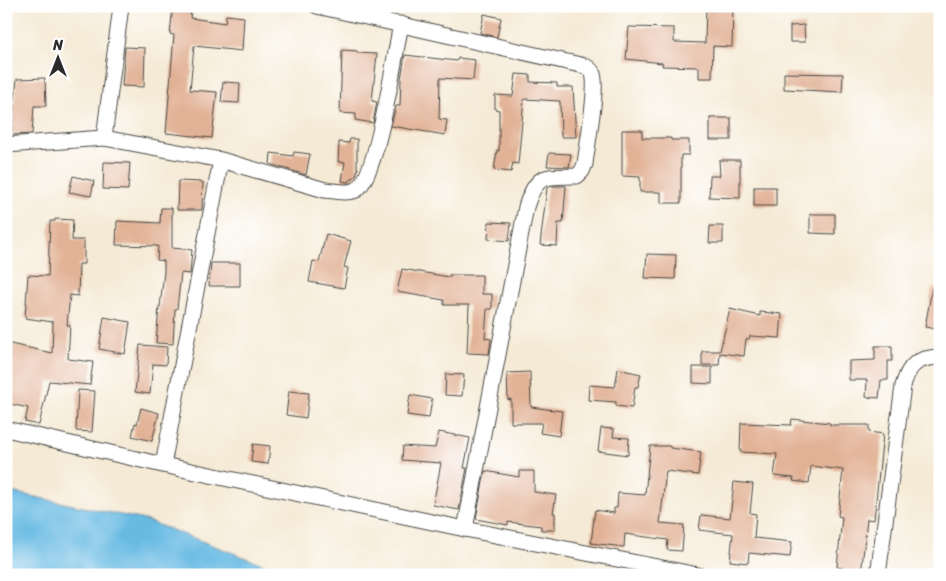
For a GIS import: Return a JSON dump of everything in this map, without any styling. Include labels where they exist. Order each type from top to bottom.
[{"type":"street","points":[[104,138],[122,6]]},
{"type":"street","points":[[317,6],[585,66],[593,74],[594,82],[585,164],[582,171],[577,176],[549,177],[540,180],[532,190],[526,207],[465,529]]},
{"type":"street","points":[[6,145],[104,138],[221,160],[325,190],[341,192],[356,190],[366,180],[378,143],[401,24]]},
{"type":"street","points":[[163,465],[221,160]]},
{"type":"street","points":[[878,575],[906,374],[913,363],[940,357]]},
{"type":"street","points":[[6,429],[163,465],[465,529],[698,575]]},
{"type":"water","points":[[6,491],[145,520],[292,575],[6,575]]},
{"type":"building","points":[[173,6],[192,6],[190,18],[225,23],[226,15],[244,17],[242,51],[194,46],[190,90],[217,92],[212,138],[166,133],[174,35],[170,34]]},
{"type":"building","points":[[706,6],[733,6],[732,47],[713,46],[712,78],[699,78],[699,67],[662,66],[663,63],[626,59],[629,27],[674,28],[674,42],[705,43]]},
{"type":"building","points":[[484,14],[501,18],[497,37],[480,33]]},
{"type":"building","points":[[804,25],[805,42],[790,42],[790,26]]},
{"type":"building","points":[[125,47],[145,48],[144,87],[122,86]]},
{"type":"building","points":[[342,50],[377,54],[372,101],[377,102],[373,123],[355,120],[356,114],[340,113]]},
{"type":"building","points":[[405,55],[457,61],[458,58],[475,60],[473,80],[440,78],[439,119],[447,120],[445,135],[391,126],[396,106],[400,106],[401,79]]},
{"type":"building","points":[[784,73],[843,74],[842,92],[784,89]]},
{"type":"building","points":[[516,74],[530,75],[530,82],[557,83],[557,87],[573,87],[576,137],[561,137],[560,101],[524,99],[518,164],[513,163],[511,172],[494,170],[497,150],[499,151],[499,110],[495,109],[495,95],[513,96]]},
{"type":"building","points":[[45,78],[46,106],[34,106],[32,134],[11,135],[17,79]]},
{"type":"building","points":[[223,82],[240,83],[239,103],[221,102]]},
{"type":"building","points":[[710,118],[731,118],[731,140],[710,140]]},
{"type":"building","points":[[622,130],[642,130],[642,138],[689,140],[689,155],[681,155],[681,203],[661,203],[661,192],[640,192],[640,177],[622,176]]},
{"type":"building","points":[[350,139],[357,139],[358,168],[356,176],[348,182],[342,181],[345,162],[338,162],[339,142],[349,143]]},
{"type":"building","points":[[294,152],[310,154],[306,175],[270,164],[271,153],[293,156]]},
{"type":"building","points":[[549,153],[571,154],[569,167],[547,166]]},
{"type":"building","points":[[719,160],[740,160],[740,198],[709,197],[710,176],[720,176]]},
{"type":"building","points":[[104,162],[130,163],[128,190],[103,189]]},
{"type":"building","points":[[73,176],[94,181],[91,196],[69,192]]},
{"type":"building","points":[[178,181],[203,182],[202,210],[177,210]]},
{"type":"building","points":[[551,186],[566,186],[563,223],[558,223],[557,246],[540,245],[547,188]]},
{"type":"building","points":[[754,187],[776,187],[776,206],[754,206]]},
{"type":"building","points":[[161,208],[172,208],[172,248],[192,250],[190,274],[181,273],[177,309],[175,309],[173,344],[156,343],[164,272],[164,261],[157,260],[158,246],[116,245],[117,221],[160,223]]},
{"type":"building","points":[[810,214],[835,214],[835,234],[810,233]]},
{"type":"building","points":[[55,219],[73,220],[72,240],[84,240],[84,264],[79,264],[78,296],[70,295],[67,325],[70,325],[68,359],[93,362],[90,385],[49,381],[39,425],[25,422],[28,408],[6,403],[6,343],[52,353],[53,322],[25,318],[28,275],[48,276],[50,221],[55,221]]},
{"type":"building","points":[[489,222],[511,223],[509,241],[488,239]]},
{"type":"building","points":[[710,226],[723,226],[723,243],[709,243]]},
{"type":"building","points":[[326,234],[351,241],[344,267],[348,268],[344,288],[309,282],[313,261],[319,262]]},
{"type":"building","points":[[647,254],[676,255],[675,279],[645,278]]},
{"type":"building","points":[[211,263],[240,263],[240,286],[209,286]]},
{"type":"building","points":[[402,269],[449,277],[449,275],[482,275],[482,294],[492,294],[492,309],[487,309],[485,338],[491,339],[489,354],[467,353],[469,305],[444,305],[444,300],[397,292]]},
{"type":"building","points":[[932,288],[940,289],[940,330],[925,327]]},
{"type":"building","points":[[730,309],[760,316],[760,312],[782,314],[780,338],[750,336],[749,339],[746,339],[744,356],[720,353],[719,365],[702,365],[702,351],[720,351]]},
{"type":"building","points":[[104,317],[130,322],[125,354],[99,349]]},
{"type":"building","points":[[140,345],[167,347],[166,365],[153,364],[150,394],[135,392]]},
{"type":"building","points":[[875,346],[892,346],[892,361],[888,361],[888,380],[881,380],[879,398],[866,397],[867,380],[849,380],[849,361],[875,360]]},
{"type":"building","points":[[693,367],[712,367],[712,384],[693,383]]},
{"type":"building","points":[[618,369],[641,374],[638,387],[635,387],[632,408],[616,406],[616,402],[588,400],[589,385],[615,387]]},
{"type":"building","points":[[530,372],[531,407],[562,411],[559,436],[540,433],[542,423],[511,423],[511,399],[508,400],[507,373]]},
{"type":"building","points":[[446,374],[464,375],[462,396],[445,395]]},
{"type":"building","points":[[78,390],[95,391],[92,432],[76,431]]},
{"type":"building","points":[[289,391],[309,393],[306,418],[286,415]]},
{"type":"building","points":[[410,395],[432,399],[429,418],[407,415]]},
{"type":"building","points":[[141,408],[159,413],[152,441],[132,436]]},
{"type":"building","points":[[792,419],[830,423],[830,425],[869,425],[869,432],[883,434],[874,520],[867,519],[861,575],[842,575],[843,568],[837,567],[842,517],[838,516],[843,470],[811,466],[809,483],[793,481],[794,478],[774,476],[777,454],[740,452],[741,423],[791,425]]},
{"type":"building","points":[[601,428],[614,429],[613,437],[629,438],[628,455],[598,451]]},
{"type":"building","points":[[439,432],[470,438],[464,468],[467,468],[459,510],[433,505],[441,463],[402,460],[403,446],[435,448]]},
{"type":"building","points":[[253,444],[270,446],[268,464],[251,462]]},
{"type":"building","points":[[650,446],[670,446],[670,448],[701,452],[698,475],[666,471],[660,523],[684,525],[682,551],[667,550],[668,540],[625,534],[624,547],[591,543],[595,510],[614,513],[614,508],[617,508],[618,493],[645,495]]},
{"type":"building","points":[[485,471],[519,477],[519,471],[534,471],[534,492],[556,495],[553,513],[555,513],[555,530],[541,530],[541,526],[508,522],[508,525],[476,519]]},
{"type":"building","points":[[734,482],[753,484],[750,513],[756,514],[754,538],[792,542],[790,557],[749,553],[748,563],[730,561],[733,534],[699,530],[701,515],[730,518]]}]
